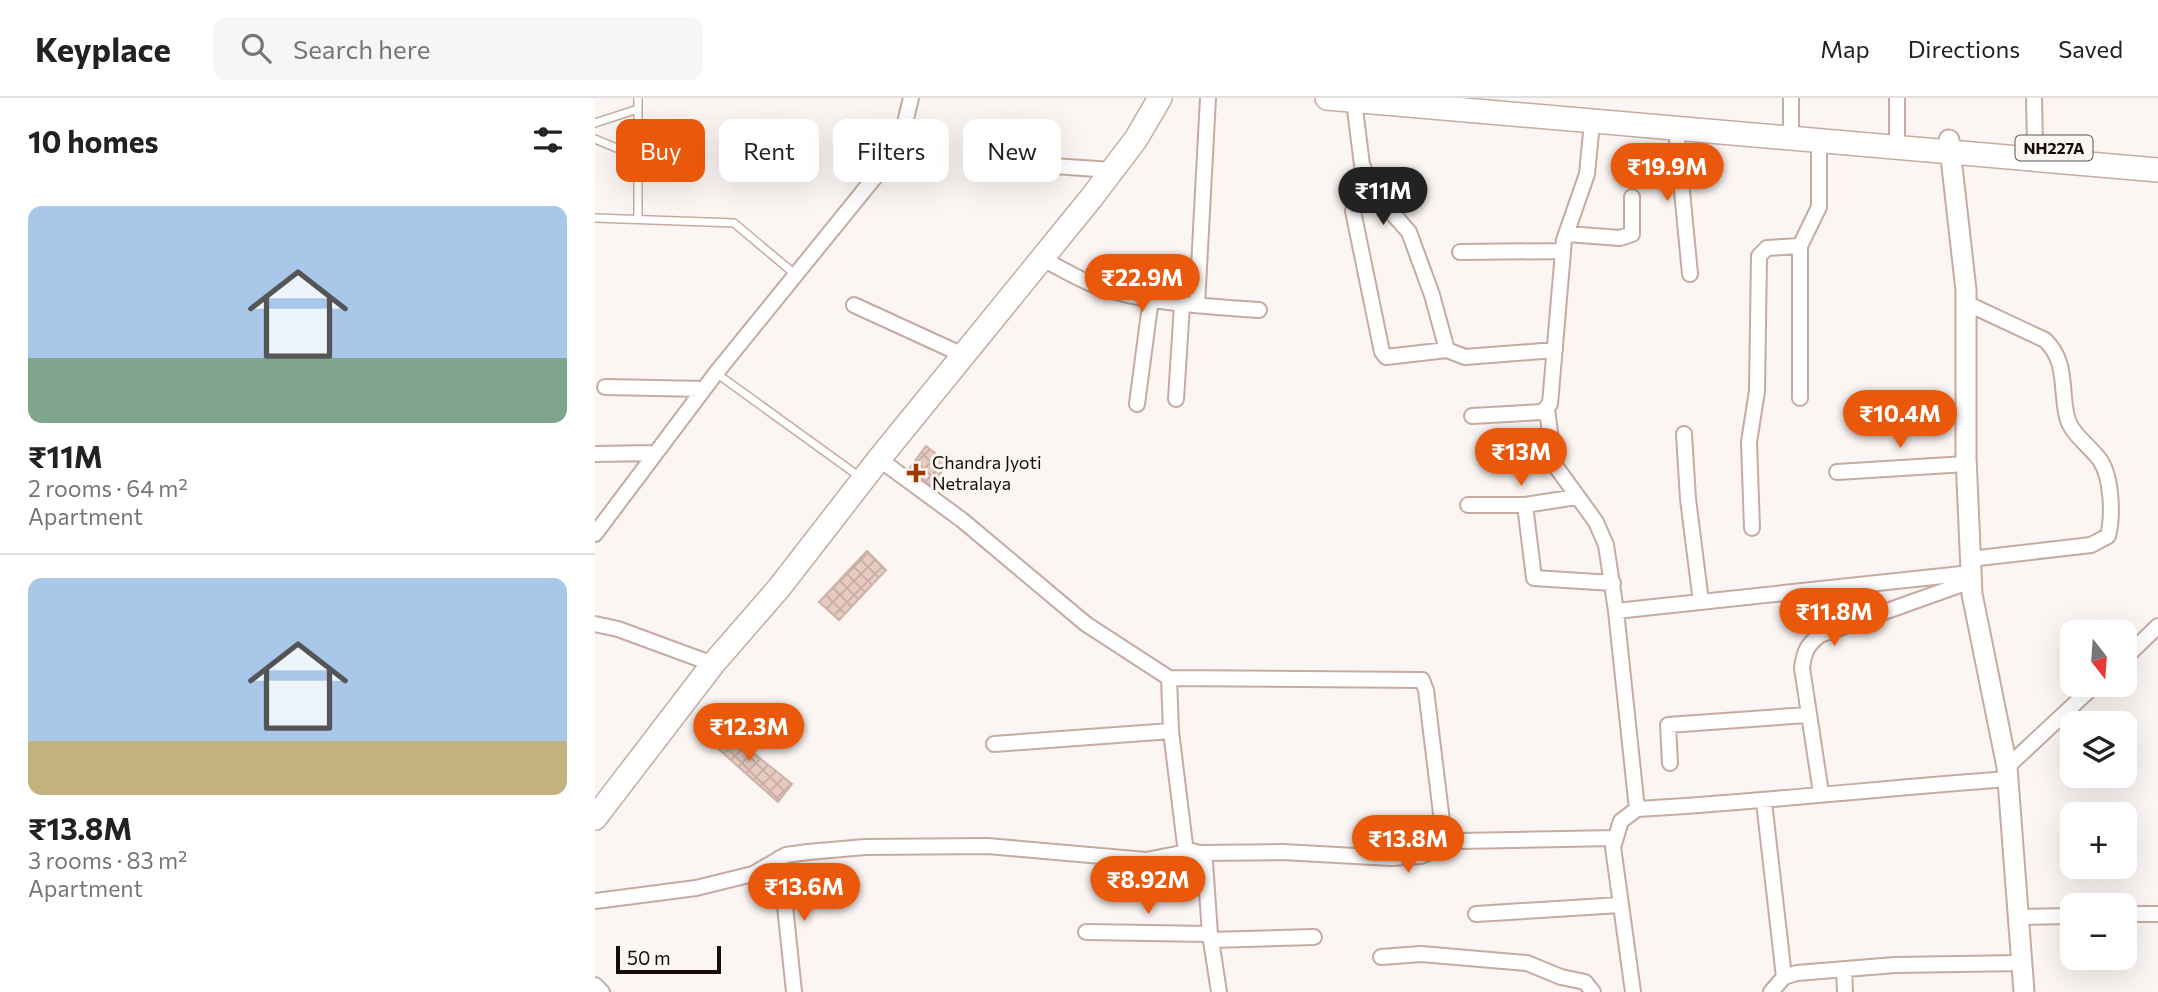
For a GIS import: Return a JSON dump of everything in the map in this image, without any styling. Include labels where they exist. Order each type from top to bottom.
[{"type":"highway","points":[[595,818],[713,664],[779,588],[863,479],[1112,170],[1160,98]]},
{"type":"highway","name":"NH227A","points":[[1327,98],[1524,106],[1896,135],[1950,147],[2158,170]]},
{"type":"highway","name":"NH227A","points":[[1467,98],[1524,106],[1591,122],[1819,142],[1950,147],[2035,146],[2158,157]]},
{"type":"main road","points":[[1950,147],[1966,303],[1966,464],[1971,571],[2008,773],[2024,992]]},
{"type":"street","points":[[595,534],[704,388],[892,156],[902,135],[911,98]]},
{"type":"street","points":[[1197,305],[1208,98]]},
{"type":"street","points":[[1791,98],[1791,126]]},
{"type":"street","points":[[1896,135],[1897,98]]},
{"type":"street","points":[[2034,98],[2035,146]]},
{"type":"street","points":[[1354,101],[1362,166],[1378,197],[1409,232],[1432,295],[1447,350]]},
{"type":"street","points":[[1591,122],[1587,174],[1563,251],[1556,350],[1548,409],[1554,464],[1601,532],[1613,583],[1637,809]]},
{"type":"street","points":[[1676,129],[1690,274]]},
{"type":"street","points":[[1800,398],[1800,246],[1819,207],[1819,142]]},
{"type":"street","points":[[1061,167],[1112,170]]},
{"type":"street","points":[[1567,234],[1620,238],[1632,234],[1632,197]]},
{"type":"street","points":[[1353,211],[1382,352],[1392,358],[1447,350],[1465,357],[1556,350]]},
{"type":"street","points":[[1752,528],[1749,442],[1757,391],[1759,256],[1767,247],[1800,246]]},
{"type":"street","points":[[1460,252],[1563,251]]},
{"type":"street","points":[[1041,258],[1093,285],[1151,299],[1259,310]]},
{"type":"street","points":[[1137,404],[1151,299]]},
{"type":"street","points":[[1616,611],[1971,571],[2091,545],[2108,536],[2110,526],[2105,469],[2067,419],[2062,372],[2054,349],[2045,340],[1966,303]]},
{"type":"street","points":[[854,304],[963,355]]},
{"type":"street","points":[[1176,399],[1182,304]]},
{"type":"street","points":[[605,387],[704,388]]},
{"type":"street","points":[[1472,416],[1548,409]]},
{"type":"street","points":[[1684,434],[1688,499],[1701,603]]},
{"type":"street","points":[[595,454],[654,453]]},
{"type":"street","points":[[879,459],[962,520],[1086,624],[1169,678],[1422,680],[1426,690],[1445,846]]},
{"type":"street","points":[[1837,472],[1966,464]]},
{"type":"street","points":[[1468,505],[1525,505],[1577,497]]},
{"type":"street","points":[[1525,505],[1534,578],[1613,583]]},
{"type":"street","points":[[1821,793],[1807,715],[1802,668],[1804,653],[1809,643],[1820,635],[1971,571]]},
{"type":"street","points":[[595,624],[618,629],[713,664]]},
{"type":"street","points":[[2137,646],[2158,626]]},
{"type":"street","points":[[1169,678],[1171,731],[1193,853],[1205,863],[1210,937],[1219,992]]},
{"type":"street","points":[[1633,992],[1620,905],[1614,838],[1621,821],[1637,809],[1764,802],[1821,793],[2008,773],[2083,697]]},
{"type":"street","points":[[1670,763],[1668,725],[1807,715]]},
{"type":"street","points":[[993,744],[1171,731]]},
{"type":"street","points":[[1764,802],[1784,977]]},
{"type":"street","points":[[595,901],[696,888],[753,874],[780,859],[808,852],[940,845],[1009,847],[1146,860],[1193,853],[1283,852],[1391,858],[1421,856],[1445,846],[1494,838],[1614,838]]},
{"type":"street","points":[[780,859],[794,992]]},
{"type":"street","points":[[1476,914],[1620,905]]},
{"type":"street","points":[[2137,915],[2158,914]]},
{"type":"street","points":[[2018,917],[2060,916]]},
{"type":"street","points":[[1086,932],[1210,937],[1314,937]]},
{"type":"street","points":[[1381,957],[1421,954],[1527,963],[1561,977],[1585,982],[1593,992]]},
{"type":"street","points":[[1771,992],[1784,977],[1797,972],[2021,963]]},
{"type":"street","points":[[1844,969],[1845,992]]},
{"type":"street","points":[[595,985],[602,992]]},
{"type":"lane","points":[[638,98],[638,119]]},
{"type":"lane","points":[[595,123],[638,109]]},
{"type":"lane","points":[[595,139],[616,148]]},
{"type":"lane","points":[[638,182],[638,219]]},
{"type":"lane","points":[[595,218],[734,223],[796,276]]},
{"type":"lane","points":[[716,373],[863,479]]},
{"type":"building","points":[[926,446],[948,463],[931,486],[909,469]]},
{"type":"building","points":[[867,551],[886,570],[839,620],[819,602]]},
{"type":"building","points":[[716,723],[792,784],[778,802],[706,738]]},
{"type":"place","name":"Chandra Jyoti Netralaya","points":[[916,473]]}]
